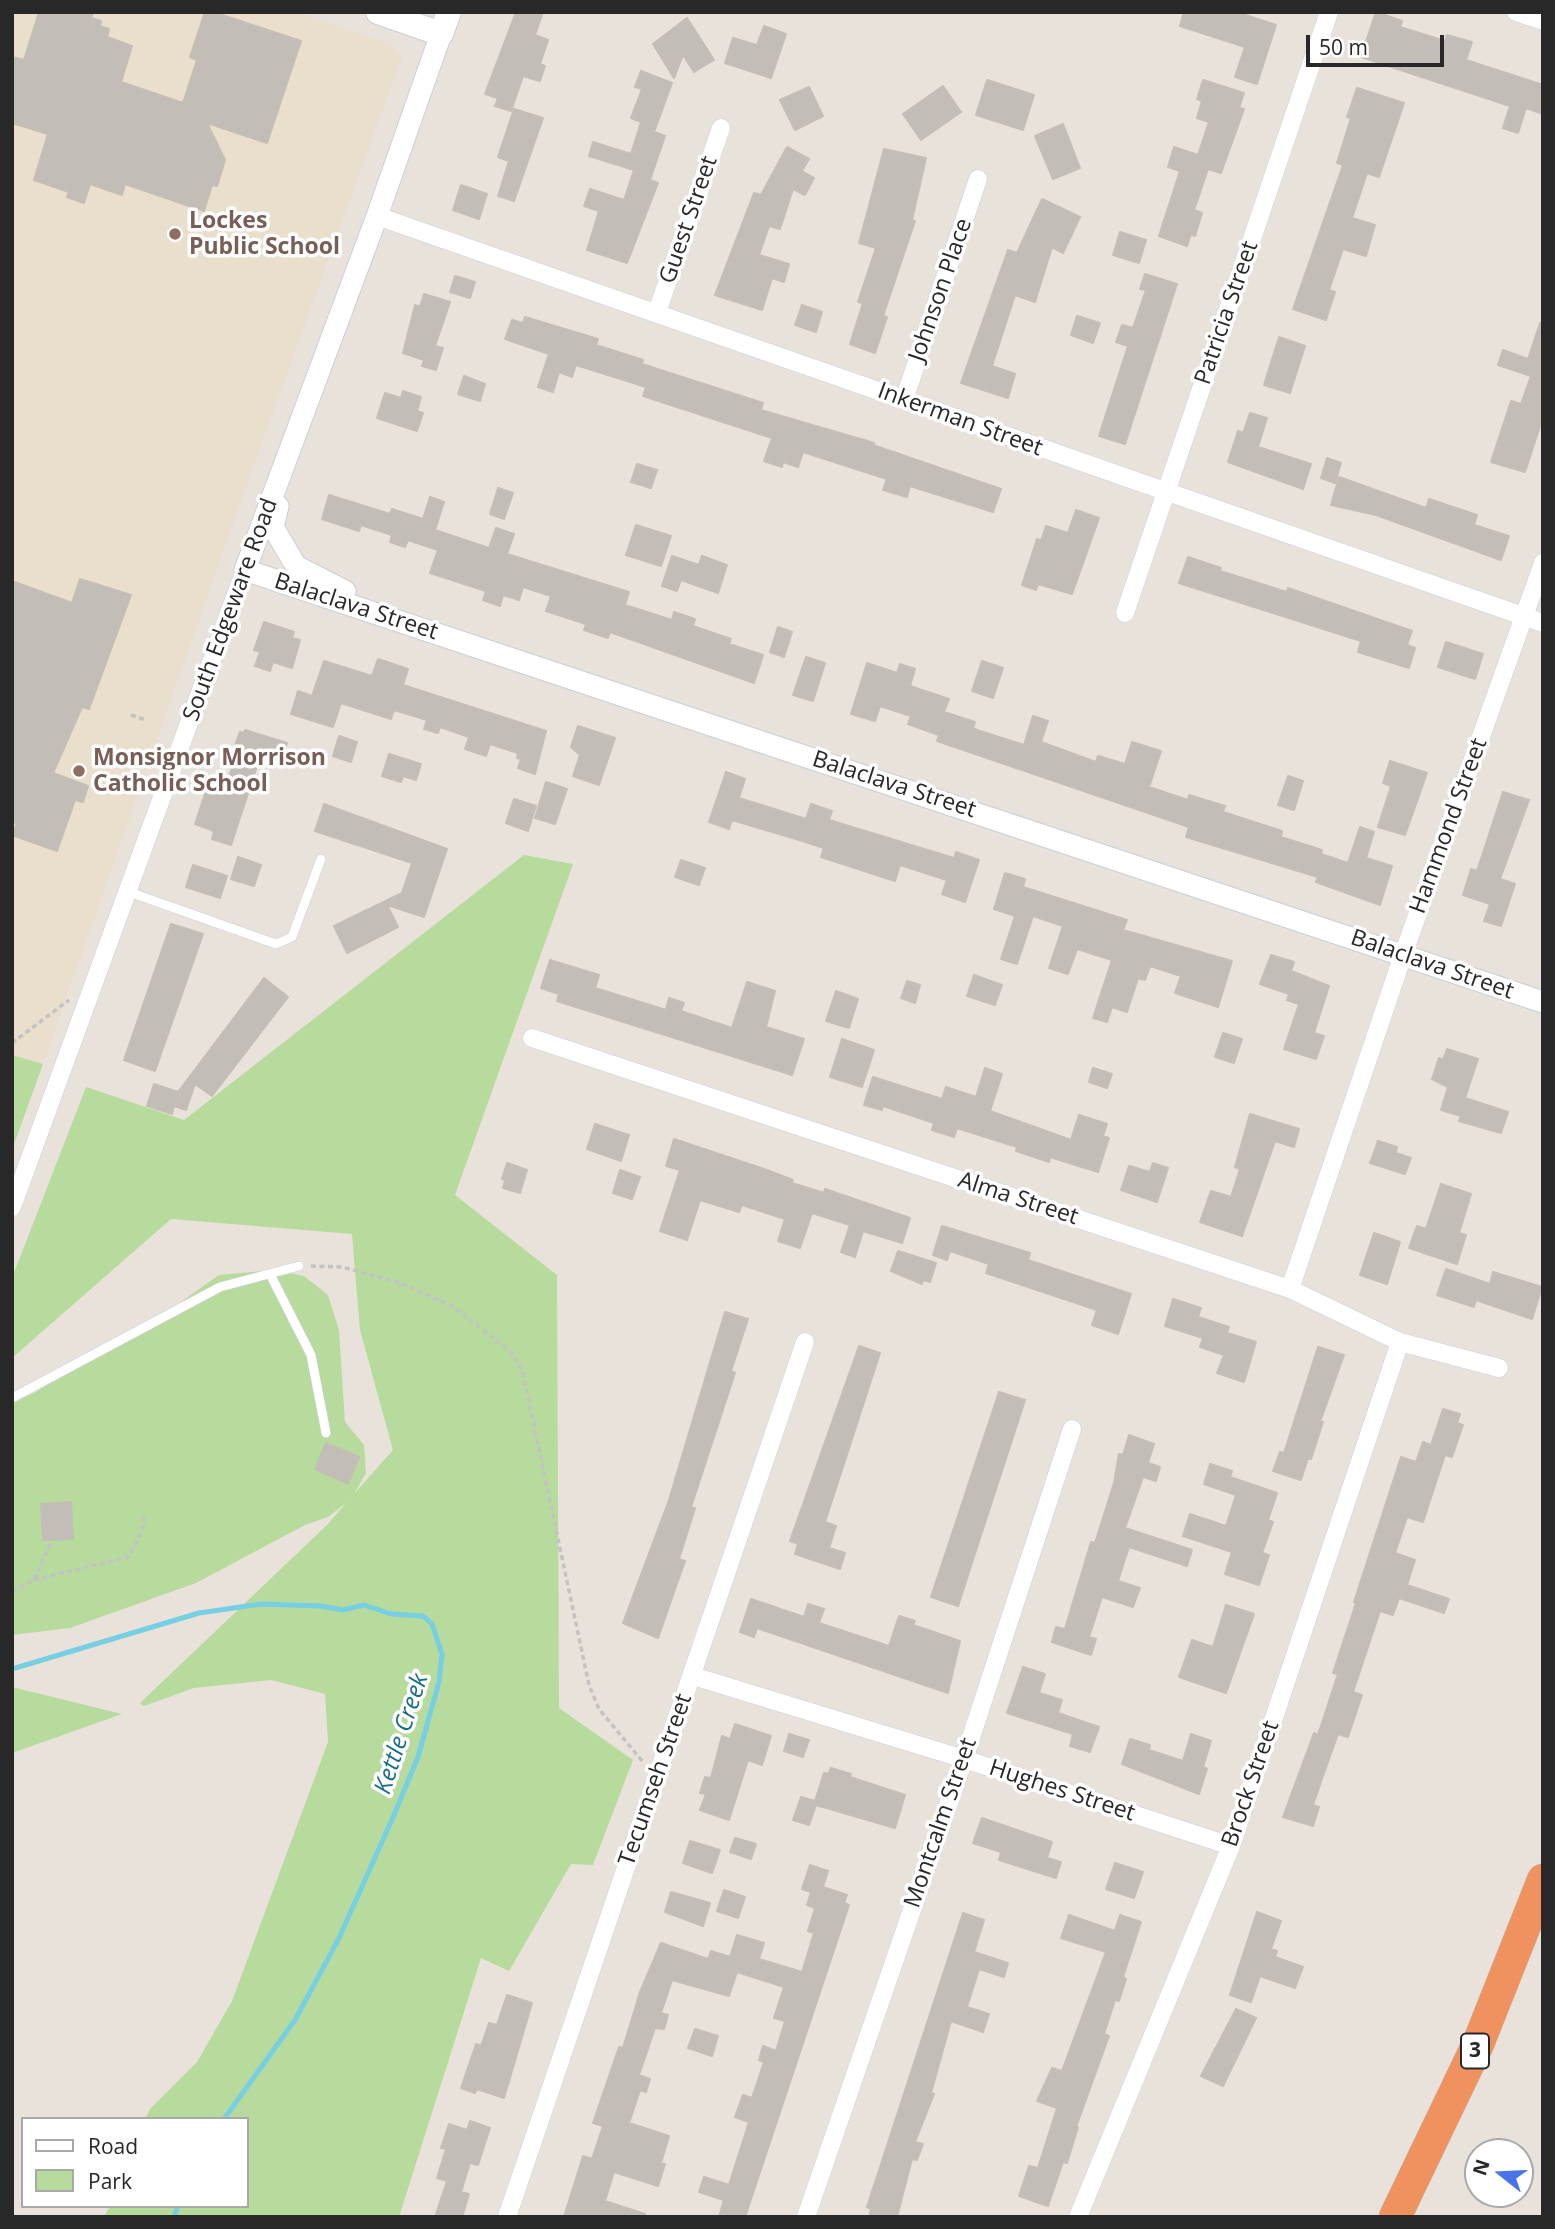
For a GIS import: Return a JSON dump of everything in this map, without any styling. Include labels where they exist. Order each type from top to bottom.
[{"type":"highway","name":"3","points":[[1395,2217],[1478,2044],[1543,1880]]},
{"type":"main road","points":[[379,12],[445,23]]},
{"type":"street","name":"Patricia Street","points":[[1125,613],[1329,12]]},
{"type":"street","points":[[1516,12],[1543,21]]},
{"type":"street","name":"South Edgeware Road","points":[[12,1207],[377,216],[445,23]]},
{"type":"street","name":"Guest Street","points":[[657,312],[721,128]]},
{"type":"street","name":"Johnson Place","points":[[904,400],[978,179]]},
{"type":"street","name":"Inkerman Street","points":[[377,216],[657,312],[1166,494],[1543,623]]},
{"type":"street","points":[[289,454],[273,527],[296,566],[412,625]]},
{"type":"street","name":"Hammond Street","points":[[1290,1289],[1403,955],[1543,563]]},
{"type":"street","name":"Balaclava Street","points":[[245,570],[1543,1002]]},
{"type":"street","name":"Alma Street","points":[[533,1038],[1290,1289],[1400,1342],[1500,1368]]},
{"type":"street","name":"Tecumseh Street","points":[[507,2217],[805,1342]]},
{"type":"street","name":"Brock Street","points":[[1078,2217],[1231,1846],[1400,1342]]},
{"type":"street","name":"Montcalm Street","points":[[806,2217],[964,1759],[1072,1429]]},
{"type":"street","name":"Hughes Street","points":[[693,1676],[964,1759],[1231,1846]]},
{"type":"lane","points":[[129,892],[276,944],[292,937],[321,859]]},
{"type":"lane","points":[[12,1398],[220,1287],[299,1266]]},
{"type":"lane","points":[[270,1273],[311,1355],[326,1433]]},
{"type":"path","points":[[131,715],[146,720]]},
{"type":"path","points":[[12,1043],[98,978]]},
{"type":"path","points":[[299,1266],[342,1267],[401,1283],[452,1306],[510,1351],[522,1369],[589,1685],[599,1709],[655,1777]]},
{"type":"path","points":[[12,1591],[34,1580],[128,1557],[144,1524],[143,1516]]},
{"type":"path","points":[[34,1580],[52,1540]]},
{"type":"shaded area","name":"Lockes Public School","points":[[12,12],[297,12],[392,45],[402,57],[246,487],[43,1064],[12,1055]]},
{"type":"green space","points":[[524,855],[573,864],[455,1195],[557,1275],[559,1708],[633,1760],[593,1865],[571,1864],[509,1971],[481,1958],[399,2217],[104,2217],[109,2208],[248,2208],[248,2117],[146,2117],[150,2109],[197,2062],[232,2001],[328,1742],[325,1694],[271,1680],[194,1688],[144,1706],[140,1703],[327,1525],[346,1503],[328,1517],[305,1525],[196,1583],[70,1628],[12,1635],[12,1403],[36,1392],[91,1353],[164,1314],[219,1275],[273,1270],[304,1276],[328,1295],[339,1330],[345,1422],[364,1445],[366,1473],[354,1494],[393,1450],[360,1330],[352,1234],[171,1219],[12,1358],[12,1278],[86,1087],[184,1120]]},
{"type":"green space","points":[[12,1055],[43,1064],[12,1150]]},
{"type":"green space","points":[[12,1687],[122,1714],[12,1753]]},
{"type":"building","points":[[39,12],[93,12],[91,18],[101,21],[100,26],[109,29],[107,37],[132,46],[121,82],[183,103],[197,60],[190,57],[205,12],[213,12],[301,41],[267,143],[207,123],[225,160],[217,186],[212,185],[204,211],[125,184],[122,195],[90,184],[84,203],[67,197],[69,192],[34,180],[48,134],[12,123],[12,57],[24,60]]},
{"type":"building","points":[[516,12],[543,12],[535,35],[548,40],[540,64],[545,66],[540,81],[523,76],[511,111],[495,106],[498,98],[485,94]]},
{"type":"building","points":[[1184,12],[1236,12],[1276,25],[1257,84],[1235,77],[1245,47],[1180,26]]},
{"type":"building","points":[[1376,12],[1402,21],[1400,27],[1445,41],[1447,35],[1472,42],[1466,60],[1543,85],[1543,114],[1526,108],[1518,133],[1503,128],[1510,106],[1361,57]]},
{"type":"building","points":[[687,18],[714,60],[694,72],[683,55],[674,78],[653,44]]},
{"type":"building","points":[[764,26],[786,34],[771,78],[725,63],[733,38],[757,45]]},
{"type":"building","points":[[641,71],[672,83],[654,132],[665,136],[650,180],[658,183],[627,263],[587,250],[599,211],[584,206],[590,189],[624,200],[634,170],[589,156],[593,142],[631,154],[641,122],[631,118],[642,89],[635,87]]},
{"type":"building","points":[[987,80],[1034,95],[1023,130],[976,115]]},
{"type":"building","points":[[1203,80],[1244,93],[1239,108],[1244,109],[1221,173],[1208,169],[1194,210],[1202,213],[1195,236],[1191,234],[1187,246],[1159,236],[1180,171],[1168,167],[1174,147],[1198,155],[1209,122],[1197,118],[1202,101],[1197,99]]},
{"type":"building","points":[[943,86],[961,112],[921,140],[903,114]]},
{"type":"building","points":[[809,87],[823,116],[795,130],[780,100]]},
{"type":"building","points":[[1357,88],[1404,103],[1379,177],[1367,173],[1352,218],[1375,225],[1366,256],[1343,249],[1329,290],[1335,292],[1326,320],[1293,309],[1343,165],[1337,163],[1351,118],[1347,117]]},
{"type":"building","points":[[514,109],[543,118],[514,201],[498,196],[509,161],[498,157]]},
{"type":"building","points":[[1063,124],[1080,168],[1053,179],[1035,136]]},
{"type":"building","points":[[787,147],[809,159],[802,171],[814,178],[805,195],[793,189],[780,229],[769,226],[759,255],[789,264],[784,282],[772,278],[762,310],[715,295],[754,193],[761,195]]},
{"type":"building","points":[[884,149],[926,158],[912,220],[915,221],[883,316],[887,317],[875,353],[850,344],[863,303],[858,302],[876,248],[859,243]]},
{"type":"building","points":[[461,185],[487,194],[479,219],[453,210]]},
{"type":"building","points":[[1042,199],[1080,217],[1063,253],[1052,247],[1035,302],[1015,295],[992,366],[1015,374],[1008,398],[961,383],[1008,250],[1017,253]]},
{"type":"building","points":[[1120,232],[1146,240],[1139,263],[1113,255]]},
{"type":"building","points":[[1145,274],[1177,284],[1125,444],[1099,436],[1128,346],[1116,342],[1122,325],[1133,328],[1146,290],[1140,289]]},
{"type":"building","points":[[455,276],[475,282],[470,298],[450,292]]},
{"type":"building","points":[[424,294],[450,302],[435,346],[443,348],[436,370],[422,366],[424,360],[403,353],[415,305],[420,307]]},
{"type":"building","points":[[802,305],[822,312],[816,332],[795,325]]},
{"type":"building","points":[[1077,316],[1100,323],[1093,343],[1071,335]]},
{"type":"building","points":[[525,317],[598,339],[596,345],[643,360],[642,364],[763,403],[761,410],[874,443],[873,445],[1001,489],[993,512],[910,486],[907,497],[883,490],[887,479],[803,452],[798,467],[783,462],[782,467],[764,461],[772,438],[643,396],[646,387],[576,365],[572,377],[559,372],[553,392],[538,387],[549,354],[505,339],[512,320],[523,323]]},
{"type":"building","points":[[1540,323],[1543,323],[1543,417],[1525,472],[1491,462],[1511,401],[1521,404],[1531,376],[1498,365],[1503,350],[1528,359]]},
{"type":"building","points":[[1279,337],[1305,346],[1290,393],[1264,385]]},
{"type":"building","points":[[464,376],[485,384],[480,401],[458,394]]},
{"type":"building","points":[[403,391],[421,397],[417,411],[423,413],[417,431],[377,418],[385,393],[401,398]]},
{"type":"building","points":[[1250,413],[1267,418],[1258,447],[1311,464],[1303,489],[1228,462],[1238,431],[1243,433]]},
{"type":"building","points":[[1327,458],[1341,463],[1335,483],[1321,478]]},
{"type":"building","points":[[637,464],[657,470],[651,488],[631,482]]},
{"type":"building","points":[[1339,477],[1426,508],[1429,499],[1477,515],[1474,525],[1509,536],[1501,560],[1376,515],[1331,505]]},
{"type":"building","points":[[498,488],[513,493],[504,519],[490,514]]},
{"type":"building","points":[[329,495],[390,514],[392,509],[423,519],[430,497],[444,502],[435,530],[489,548],[496,528],[514,534],[507,554],[629,592],[625,605],[672,620],[674,612],[695,619],[693,626],[731,639],[729,644],[763,655],[754,683],[610,632],[608,638],[584,630],[586,624],[546,611],[551,596],[523,587],[519,600],[503,595],[500,606],[483,600],[486,591],[430,573],[438,550],[408,540],[405,547],[390,542],[392,535],[361,525],[359,531],[322,519]]},
{"type":"building","points":[[1076,510],[1099,518],[1072,594],[1038,584],[1036,590],[1022,585],[1037,539],[1041,541],[1046,526],[1068,533]]},
{"type":"building","points":[[636,525],[671,536],[661,566],[626,555]]},
{"type":"building","points":[[672,556],[699,565],[702,556],[727,565],[718,593],[681,580],[677,591],[662,586]]},
{"type":"building","points":[[1188,557],[1221,568],[1220,571],[1287,592],[1288,588],[1412,631],[1407,645],[1415,648],[1409,668],[1358,652],[1361,641],[1179,583]]},
{"type":"building","points":[[80,579],[131,595],[89,709],[82,707],[53,773],[88,786],[83,802],[75,800],[57,851],[12,835],[17,823],[12,822],[12,581],[72,603]]},
{"type":"building","points":[[264,622],[294,632],[292,638],[300,640],[292,668],[273,662],[270,671],[255,666],[260,652],[254,650]]},
{"type":"building","points":[[778,627],[792,632],[784,657],[770,652]]},
{"type":"building","points":[[1446,642],[1483,654],[1475,679],[1438,667]]},
{"type":"building","points":[[806,657],[825,663],[813,701],[793,695]]},
{"type":"building","points":[[378,659],[408,669],[403,685],[546,731],[535,774],[518,768],[521,759],[517,758],[518,753],[490,744],[486,756],[465,749],[469,737],[440,727],[438,733],[424,729],[427,720],[394,710],[391,719],[341,703],[333,727],[291,714],[298,691],[312,696],[324,661],[372,676]]},
{"type":"building","points":[[982,661],[1003,668],[993,698],[972,691]]},
{"type":"building","points":[[867,663],[897,673],[900,664],[915,669],[910,686],[949,699],[944,712],[975,722],[973,728],[977,730],[1024,745],[1033,716],[1048,721],[1041,742],[1096,762],[1098,756],[1125,764],[1132,742],[1161,751],[1149,787],[1188,800],[1189,795],[1225,806],[1223,812],[1282,831],[1281,837],[1322,850],[1321,854],[1348,863],[1360,827],[1374,832],[1366,858],[1392,866],[1380,905],[1316,882],[1318,877],[1186,837],[1189,827],[937,741],[939,735],[908,724],[911,716],[880,706],[875,721],[851,714]]},
{"type":"building","points":[[578,726],[615,738],[599,785],[573,776],[580,755],[571,747]]},
{"type":"building","points":[[245,730],[287,743],[280,764],[260,757],[231,845],[212,839],[214,831],[195,824],[206,791],[223,796],[239,746],[235,745],[240,732],[244,733]]},
{"type":"building","points":[[339,736],[357,742],[351,762],[333,756]]},
{"type":"building","points":[[389,754],[421,764],[416,780],[403,776],[401,782],[382,776]]},
{"type":"building","points":[[1390,761],[1427,773],[1405,835],[1378,827],[1391,786],[1383,783]]},
{"type":"building","points":[[726,772],[745,779],[739,798],[806,819],[811,804],[832,811],[829,820],[954,858],[956,852],[979,860],[965,902],[942,894],[947,880],[900,865],[895,881],[821,857],[824,848],[796,839],[732,820],[729,829],[709,822]]},
{"type":"building","points":[[1288,776],[1303,781],[1294,810],[1278,805]]},
{"type":"building","points":[[546,782],[567,789],[555,824],[535,818]]},
{"type":"building","points":[[1503,792],[1529,800],[1500,879],[1515,884],[1501,926],[1484,921],[1490,904],[1463,895],[1471,869],[1477,871]]},
{"type":"building","points":[[514,799],[536,806],[528,831],[506,823]]},
{"type":"building","points":[[324,804],[447,849],[424,917],[387,905],[398,927],[347,953],[334,926],[402,893],[412,863],[315,831]]},
{"type":"building","points":[[238,857],[261,865],[254,886],[231,879]]},
{"type":"building","points":[[681,860],[705,868],[699,885],[675,877]]},
{"type":"building","points":[[193,865],[227,876],[220,898],[186,887]]},
{"type":"building","points":[[1005,873],[1025,879],[1023,887],[1127,920],[1123,930],[1232,961],[1218,1007],[1175,993],[1181,976],[1150,966],[1145,980],[1138,978],[1127,1012],[1112,1007],[1107,1022],[1093,1018],[1112,960],[1077,949],[1068,974],[1049,968],[1063,926],[1033,916],[1017,964],[1001,959],[1015,916],[994,909]]},
{"type":"building","points":[[171,924],[203,934],[155,1071],[124,1060]]},
{"type":"building","points":[[1271,955],[1294,962],[1291,971],[1329,986],[1314,1033],[1324,1036],[1316,1059],[1284,1049],[1299,1004],[1287,1000],[1289,994],[1260,984]]},
{"type":"building","points":[[550,960],[599,975],[595,988],[666,1010],[669,998],[684,1003],[681,1011],[732,1028],[747,982],[775,991],[766,1027],[804,1039],[792,1075],[557,1001],[559,994],[541,988]]},
{"type":"building","points":[[974,975],[1002,985],[995,1005],[967,996]]},
{"type":"building","points":[[264,978],[288,997],[212,1096],[195,1084],[186,1110],[174,1106],[172,1114],[147,1106],[154,1084],[178,1092]]},
{"type":"building","points":[[907,981],[920,985],[915,1003],[901,998]]},
{"type":"building","points":[[836,991],[858,999],[849,1028],[826,1021]]},
{"type":"building","points":[[1223,1033],[1242,1039],[1234,1063],[1215,1057]]},
{"type":"building","points":[[842,1039],[874,1050],[862,1087],[830,1077]]},
{"type":"building","points":[[1447,1049],[1478,1059],[1465,1098],[1508,1112],[1501,1133],[1459,1121],[1461,1116],[1441,1110],[1448,1087],[1432,1079],[1439,1058],[1443,1060]]},
{"type":"building","points":[[985,1068],[1002,1074],[990,1111],[1071,1140],[1079,1115],[1107,1124],[1103,1136],[1109,1138],[1098,1172],[1050,1157],[1049,1162],[1016,1151],[1017,1147],[957,1128],[954,1137],[932,1130],[934,1123],[883,1106],[882,1110],[864,1105],[873,1077],[942,1099],[946,1087],[976,1097]]},
{"type":"building","points":[[1093,1068],[1112,1074],[1107,1088],[1089,1082]]},
{"type":"building","points":[[1250,1114],[1299,1129],[1294,1147],[1275,1141],[1242,1236],[1200,1222],[1211,1191],[1231,1197],[1240,1169],[1235,1167]]},
{"type":"building","points":[[595,1124],[629,1135],[621,1161],[587,1149]]},
{"type":"building","points":[[674,1139],[767,1170],[793,1180],[792,1183],[824,1193],[825,1189],[910,1218],[902,1243],[863,1231],[855,1257],[841,1252],[850,1225],[812,1213],[800,1248],[778,1241],[785,1219],[742,1205],[739,1212],[700,1200],[687,1240],[660,1231],[680,1170],[666,1166]]},
{"type":"building","points":[[1378,1141],[1397,1147],[1396,1153],[1411,1158],[1405,1174],[1370,1163]]},
{"type":"building","points":[[507,1163],[527,1170],[520,1193],[503,1188],[505,1180],[502,1179]]},
{"type":"building","points":[[1153,1163],[1168,1168],[1157,1202],[1121,1190],[1129,1166],[1150,1172]]},
{"type":"building","points":[[620,1170],[640,1177],[632,1199],[613,1193]]},
{"type":"building","points":[[1441,1184],[1471,1194],[1459,1233],[1466,1235],[1457,1264],[1409,1248],[1417,1226],[1426,1229]]},
{"type":"building","points":[[942,1226],[1030,1253],[1028,1260],[1131,1294],[1118,1334],[1092,1325],[1097,1310],[986,1273],[989,1264],[950,1251],[947,1260],[933,1255]]},
{"type":"building","points":[[1374,1233],[1400,1242],[1387,1284],[1360,1275]]},
{"type":"building","points":[[898,1251],[936,1263],[930,1282],[923,1280],[922,1284],[891,1271]]},
{"type":"building","points":[[1446,1269],[1490,1284],[1493,1272],[1542,1287],[1532,1319],[1476,1300],[1474,1307],[1437,1295]]},
{"type":"building","points":[[1173,1299],[1201,1308],[1198,1317],[1229,1327],[1227,1333],[1256,1342],[1244,1382],[1217,1373],[1224,1355],[1200,1347],[1203,1338],[1165,1326]]},
{"type":"building","points":[[725,1312],[748,1319],[731,1371],[735,1373],[691,1507],[695,1508],[679,1559],[685,1561],[658,1638],[623,1623],[669,1500]]},
{"type":"building","points":[[859,1346],[880,1353],[825,1522],[836,1526],[829,1548],[845,1553],[840,1569],[795,1554],[798,1544],[790,1541]]},
{"type":"building","points":[[1318,1347],[1344,1355],[1320,1422],[1323,1422],[1311,1459],[1308,1458],[1301,1480],[1273,1471],[1280,1452],[1284,1453]]},
{"type":"building","points":[[999,1392],[1025,1400],[958,1606],[931,1597]]},
{"type":"building","points":[[1443,1409],[1460,1414],[1457,1423],[1463,1425],[1452,1457],[1445,1455],[1423,1522],[1407,1517],[1395,1553],[1415,1560],[1407,1585],[1449,1599],[1444,1613],[1399,1598],[1393,1615],[1380,1611],[1353,1692],[1362,1695],[1348,1737],[1338,1734],[1313,1805],[1319,1807],[1313,1826],[1283,1817],[1314,1733],[1318,1735],[1338,1674],[1333,1673],[1401,1457],[1416,1462],[1423,1442],[1431,1445]]},
{"type":"building","points":[[1129,1435],[1154,1444],[1148,1463],[1160,1467],[1156,1481],[1143,1477],[1125,1528],[1192,1550],[1187,1566],[1129,1547],[1118,1581],[1140,1588],[1133,1607],[1102,1597],[1089,1637],[1096,1639],[1091,1655],[1052,1642],[1056,1627],[1065,1629],[1091,1542],[1095,1543],[1114,1483],[1119,1454],[1123,1455]]},
{"type":"building","points":[[326,1443],[359,1457],[348,1484],[315,1469]]},
{"type":"building","points":[[1210,1464],[1232,1471],[1230,1477],[1277,1493],[1268,1520],[1273,1522],[1262,1553],[1269,1555],[1259,1585],[1225,1574],[1232,1552],[1183,1536],[1190,1514],[1226,1526],[1236,1495],[1204,1484]]},
{"type":"building","points":[[71,1502],[73,1539],[43,1540],[41,1504]]},
{"type":"building","points":[[751,1599],[804,1617],[808,1604],[824,1609],[819,1623],[889,1646],[899,1616],[915,1621],[913,1625],[960,1641],[948,1693],[757,1628],[754,1637],[740,1632]]},
{"type":"building","points":[[1226,1605],[1254,1614],[1226,1693],[1179,1677],[1192,1640],[1213,1647]]},
{"type":"building","points":[[1023,1667],[1045,1674],[1039,1693],[1062,1700],[1058,1713],[1099,1727],[1090,1752],[1070,1746],[1073,1734],[1007,1713]]},
{"type":"building","points":[[735,1724],[771,1736],[762,1765],[748,1760],[729,1820],[700,1810],[706,1794],[700,1793],[705,1777],[711,1778],[722,1736],[730,1739]]},
{"type":"building","points":[[789,1734],[809,1740],[803,1757],[784,1751]]},
{"type":"building","points":[[1191,1734],[1211,1741],[1203,1767],[1207,1769],[1199,1794],[1122,1764],[1130,1739],[1150,1745],[1149,1750],[1183,1761]]},
{"type":"building","points":[[831,1768],[905,1795],[895,1828],[816,1805],[809,1825],[793,1820],[801,1797],[815,1801],[824,1773],[828,1774]]},
{"type":"building","points":[[982,1818],[1052,1842],[1047,1858],[1061,1862],[1056,1878],[999,1860],[1001,1852],[973,1843]]},
{"type":"building","points":[[735,1838],[756,1844],[751,1859],[730,1852]]},
{"type":"building","points":[[690,1841],[720,1850],[712,1873],[683,1863]]},
{"type":"building","points":[[1115,1863],[1143,1872],[1134,1898],[1106,1889]]},
{"type":"building","points":[[810,1865],[828,1871],[823,1887],[847,1895],[844,1903],[849,1905],[745,2217],[719,2217],[724,2200],[699,2192],[704,2177],[729,2185],[749,2122],[735,2117],[743,2095],[752,2098],[764,2062],[759,2060],[763,2046],[776,2051],[785,2021],[774,2018],[784,1987],[737,1972],[729,1996],[672,1980],[661,2013],[668,2015],[664,2029],[655,2028],[639,2075],[650,2079],[646,2092],[640,2090],[629,2123],[669,2136],[661,2163],[665,2164],[658,2186],[614,2172],[605,2201],[645,2214],[644,2217],[564,2217],[583,2156],[592,2159],[603,2126],[593,2123],[619,2047],[623,2048],[640,1992],[661,1943],[708,1959],[711,1951],[730,1957],[737,1935],[764,1943],[759,1959],[802,1972],[814,1933],[808,1931],[815,1908],[807,1905],[811,1892],[802,1889]]},
{"type":"building","points":[[724,1890],[745,1897],[738,1918],[717,1911]]},
{"type":"building","points":[[671,1892],[710,1903],[703,1926],[665,1912]]},
{"type":"building","points":[[1257,1912],[1281,1921],[1271,1949],[1277,1951],[1275,1957],[1303,1967],[1295,1988],[1260,1976],[1251,2002],[1230,1995]]},
{"type":"building","points":[[963,1913],[984,1920],[974,1952],[1008,1963],[1004,1977],[979,1969],[967,2007],[989,2014],[983,2032],[951,2021],[931,2093],[934,2094],[915,2142],[923,2144],[917,2160],[912,2159],[897,2217],[869,2217],[871,2209],[867,2207]]},
{"type":"building","points":[[1069,1915],[1115,1931],[1120,1915],[1141,1922],[1123,1977],[1126,1979],[1119,2001],[1115,2000],[1104,2034],[1109,2036],[1076,2127],[1067,2163],[1063,2162],[1048,2206],[1019,2196],[1029,2166],[1038,2168],[1057,2108],[1037,2101],[1052,2068],[1062,2071],[1106,1952],[1061,1938]]},
{"type":"building","points":[[507,1995],[532,2003],[504,2098],[477,2089],[475,2093],[461,2088],[476,2044],[481,2046],[489,2023],[497,2025]]},
{"type":"building","points":[[1236,2009],[1256,2018],[1223,2086],[1201,2076]]},
{"type":"building","points":[[695,2029],[718,2036],[712,2056],[688,2048]]},
{"type":"building","points":[[470,2121],[490,2128],[478,2165],[470,2163],[461,2192],[469,2194],[462,2217],[435,2217],[447,2181],[437,2178],[446,2149],[441,2148],[449,2124],[467,2130]]},
{"type":"waterway","name":"Kettle Creek","points":[[12,1669],[199,1613],[261,1604],[321,1606],[343,1610],[364,1605],[391,1614],[423,1616],[432,1624],[442,1654],[439,1682],[418,1757],[394,1815],[339,1938],[295,2020],[225,2117]]},
{"type":"waterway","name":"Kettle Creek","points":[[174,2217],[177,2208]]},
{"type":"place","name":"Lockes Public School","points":[[175,234]]},
{"type":"place","name":"Monsignor Morrison Catholic School","points":[[79,771]]}]
